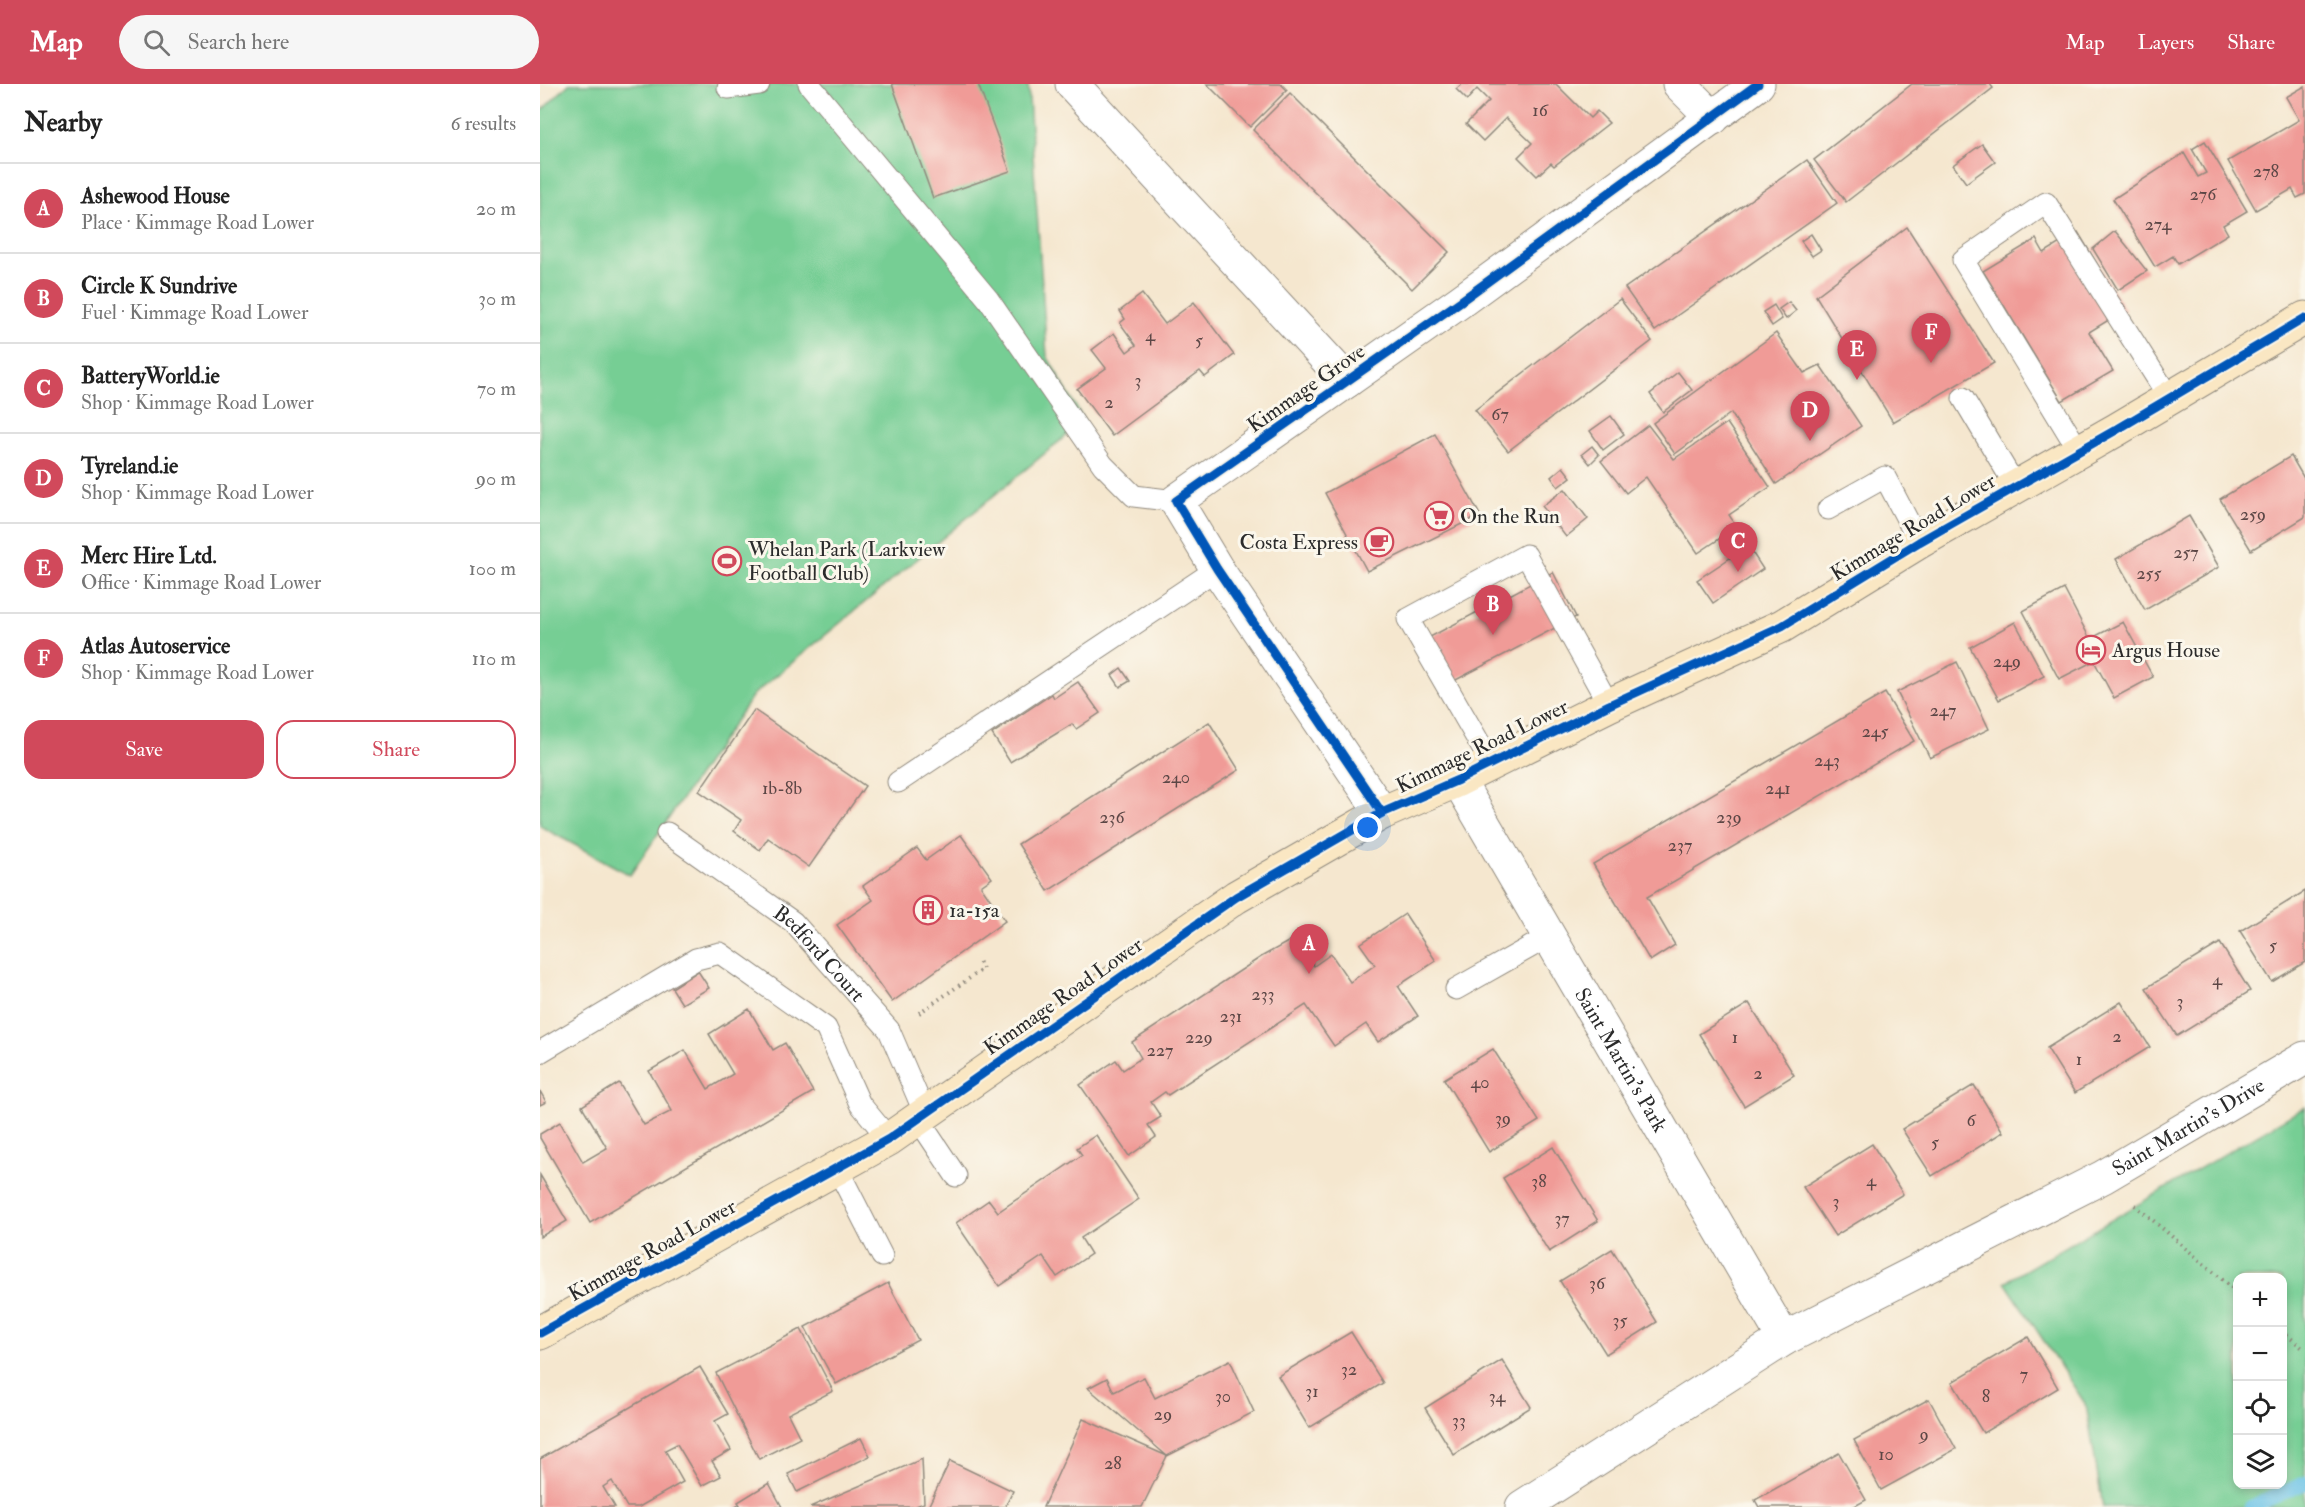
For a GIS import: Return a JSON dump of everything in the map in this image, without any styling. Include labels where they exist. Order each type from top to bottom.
[{"type":"main road","name":"Kimmage Road Lower","points":[[540,1333],[890,1139],[1236,897],[1382,813],[1458,780],[1609,705],[1782,626],[1918,542],[2079,452],[2305,318]]},
{"type":"street","name":"Kimmage Grove","points":[[1072,84],[1347,381]]},
{"type":"street","points":[[1679,84],[1713,118]]},
{"type":"street","name":"Kimmage Grove","points":[[1176,501],[1347,381],[1758,84]]},
{"type":"street","points":[[1176,501],[1217,569],[1382,813]]},
{"type":"street","name":"Saint Martin's Park","points":[[1458,780],[1784,1339]]},
{"type":"street","name":"Saint Martin's Drive","points":[[2103,1177],[2305,1058]]},
{"type":"street","points":[[1522,1507],[1784,1339],[2103,1177]]},
{"type":"lane","points":[[728,88],[759,84]]},
{"type":"lane","points":[[810,84],[988,299],[1103,465],[1134,496],[1176,501]]},
{"type":"lane","points":[[2079,452],[1963,260],[2046,203],[2170,399]]},
{"type":"lane","points":[[1963,398],[2016,487]]},
{"type":"lane","points":[[1828,509],[1885,477],[1918,542]]},
{"type":"lane","points":[[1491,763],[1408,619],[1526,555],[1609,705]]},
{"type":"lane","points":[[898,782],[1217,569]]},
{"type":"lane","name":"Bedford Court","points":[[667,833],[793,922],[891,1033],[921,1117],[956,1176]]},
{"type":"lane","points":[[1456,989],[1548,937]]},
{"type":"lane","points":[[540,1052],[696,959],[720,952],[826,1028],[860,1104],[890,1139]]},
{"type":"lane","points":[[837,1168],[882,1256]]},
{"type":"path","points":[[891,1033],[983,969],[978,959]]},
{"type":"path","points":[[2103,1177],[2233,1289]]},
{"type":"path","points":[[2287,1334],[2305,1350]]},
{"type":"green space","name":"Whelan Park (Larkview Football Club)","points":[[569,84],[1028,84],[1047,356],[1084,421],[753,695],[630,875],[540,826],[540,112]]},
{"type":"green space","points":[[2305,1107],[2305,1507],[2103,1507],[2086,1405],[2005,1282]]},
{"type":"building","points":[[892,84],[978,84],[1010,171],[933,198]]},
{"type":"building","points":[[1207,84],[1281,84],[1287,90],[1250,127]]},
{"type":"building","points":[[1462,84],[1556,84],[1590,118],[1597,111],[1609,123],[1554,166],[1551,163],[1537,176],[1518,157],[1532,143],[1506,118],[1483,141],[1466,124],[1489,101],[1477,89],[1467,100],[1456,89]]},
{"type":"building","points":[[1912,84],[1990,84],[1993,88],[1846,202],[1814,160]]},
{"type":"building","points":[[2305,86],[2305,194],[2297,198],[2292,189],[2256,210],[2228,161],[2299,120],[2286,97]]},
{"type":"building","points":[[1290,93],[1449,252],[1412,289],[1253,130]]},
{"type":"building","points":[[2205,141],[2247,211],[2223,225],[2228,234],[2178,264],[2173,256],[2155,267],[2113,199],[2184,153],[2198,177],[2206,173],[2192,149]]},
{"type":"building","points":[[1982,144],[1995,162],[1966,183],[1953,165]]},
{"type":"building","points":[[1807,160],[1837,203],[1655,331],[1625,288]]},
{"type":"building","points":[[1907,227],[1994,363],[1893,422],[1816,296]]},
{"type":"building","points":[[2115,231],[2147,271],[2118,290],[2093,249]]},
{"type":"building","points":[[2078,232],[2125,310],[2089,332],[2113,371],[2062,401],[1983,271],[2036,239],[2044,253]]},
{"type":"building","points":[[1811,234],[1821,250],[1812,256],[1801,241]]},
{"type":"building","points":[[1142,294],[1165,324],[1194,302],[1234,355],[1205,377],[1200,371],[1112,436],[1077,389],[1106,368],[1092,350],[1114,333],[1127,352],[1136,345],[1120,323],[1125,319],[1120,311]]},
{"type":"building","points":[[1620,299],[1652,341],[1508,451],[1475,410]]},
{"type":"building","points":[[1789,302],[1796,311],[1786,319],[1779,309]]},
{"type":"building","points":[[1774,305],[1782,319],[1772,326],[1763,312]]},
{"type":"building","points":[[1776,333],[1804,373],[1820,365],[1861,426],[1776,484],[1731,413],[1675,454],[1653,423]]},
{"type":"building","points":[[1678,372],[1692,390],[1663,412],[1650,394]]},
{"type":"building","points":[[1611,416],[1624,434],[1603,450],[1590,431]]},
{"type":"building","points":[[1727,423],[1770,487],[1729,515],[1737,527],[1698,553],[1646,477],[1626,493],[1601,461],[1648,425],[1674,459]]},
{"type":"building","points":[[1435,434],[1480,515],[1367,571],[1325,493]]},
{"type":"building","points":[[1592,446],[1599,455],[1590,464],[1582,454]]},
{"type":"building","points":[[2291,456],[2305,480],[2305,517],[2251,550],[2220,499]]},
{"type":"building","points":[[1563,467],[1571,477],[1558,487],[1551,477]]},
{"type":"building","points":[[1565,489],[1588,519],[1566,537],[1542,506]]},
{"type":"building","points":[[2189,516],[2219,567],[2145,610],[2116,559]]},
{"type":"building","points":[[1748,546],[1763,569],[1713,603],[1697,580]]},
{"type":"building","points":[[1553,572],[1576,617],[1452,682],[1428,638]]},
{"type":"building","name":"Argus House","points":[[2064,589],[2090,639],[2123,622],[2153,677],[2114,698],[2094,661],[2059,679],[2023,611]]},
{"type":"building","points":[[2015,622],[2044,676],[1999,700],[1970,647]]},
{"type":"building","points":[[1957,662],[1989,729],[1930,758],[1897,692]]},
{"type":"building","points":[[1121,668],[1130,681],[1120,687],[1112,675]]},
{"type":"building","points":[[1078,682],[1100,713],[1076,729],[1072,724],[1010,762],[992,734],[1052,694],[1054,698]]},
{"type":"building","points":[[1885,693],[1914,741],[1647,897],[1675,945],[1650,961],[1593,864]]},
{"type":"building","points":[[754,710],[865,786],[809,867],[768,838],[760,850],[734,831],[741,820],[699,791]]},
{"type":"building","points":[[1209,722],[1239,770],[1048,891],[1018,844]]},
{"type":"building","name":"1a-15a","points":[[961,835],[992,878],[981,886],[1005,921],[892,1002],[837,925],[873,900],[863,886],[917,848],[926,860]]},
{"type":"building","points":[[2305,891],[2305,962],[2272,982],[2240,931]]},
{"type":"building","points":[[1405,914],[1436,961],[1398,986],[1418,1016],[1378,1042],[1366,1024],[1334,1046],[1306,1005],[1168,1095],[1165,1092],[1151,1102],[1161,1117],[1148,1125],[1156,1137],[1129,1156],[1080,1085],[1116,1060],[1123,1070],[1141,1058],[1132,1042],[1261,957],[1295,938],[1314,966],[1331,954],[1350,982],[1375,965],[1360,944]]},
{"type":"building","points":[[2220,943],[2250,991],[2177,1036],[2146,988]]},
{"type":"building","points":[[698,971],[709,988],[682,1004],[672,988]]},
{"type":"building","points":[[2121,1002],[2150,1047],[2075,1093],[2047,1048]]},
{"type":"building","points":[[1749,1003],[1794,1075],[1744,1106],[1699,1034]]},
{"type":"building","points":[[749,1009],[773,1050],[785,1043],[813,1092],[590,1223],[540,1138],[540,1134],[560,1122],[583,1162],[607,1148],[582,1106],[619,1083],[644,1125],[672,1111],[649,1071],[685,1050],[708,1089],[733,1074],[709,1034]]},
{"type":"building","points":[[1493,1049],[1539,1121],[1489,1152],[1444,1079]]},
{"type":"building","points":[[1974,1085],[2003,1132],[1932,1176],[1902,1129]]},
{"type":"building","points":[[540,1091],[546,1102],[540,1105]]},
{"type":"building","points":[[1096,1135],[1139,1199],[1081,1238],[1091,1254],[1057,1277],[1043,1256],[999,1286],[956,1223],[989,1200],[998,1212],[1082,1155],[1077,1148]]},
{"type":"building","points":[[1872,1144],[1903,1194],[1835,1236],[1803,1187]]},
{"type":"building","points":[[1553,1147],[1598,1221],[1549,1252],[1503,1178]]},
{"type":"building","points":[[540,1175],[567,1221],[540,1237]]},
{"type":"building","points":[[1612,1249],[1657,1322],[1606,1354],[1560,1281]]},
{"type":"building","points":[[888,1283],[918,1340],[836,1384],[805,1327]]},
{"type":"building","points":[[801,1329],[833,1391],[788,1414],[800,1438],[759,1459],[716,1373]]},
{"type":"building","points":[[1351,1332],[1383,1383],[1309,1428],[1278,1376]]},
{"type":"building","points":[[2028,1337],[2058,1388],[1983,1433],[1952,1382]]},
{"type":"building","points":[[1230,1360],[1254,1412],[1167,1456],[1088,1388],[1107,1378],[1114,1392],[1144,1377],[1155,1398]]},
{"type":"building","points":[[1502,1360],[1531,1407],[1454,1455],[1425,1408]]},
{"type":"building","points":[[700,1367],[728,1414],[715,1421],[731,1450],[712,1461],[721,1476],[702,1486],[677,1444],[665,1450],[683,1482],[639,1507],[627,1507],[612,1481],[603,1487],[615,1507],[540,1507],[540,1459]]},
{"type":"building","points":[[1929,1399],[1956,1449],[1881,1490],[1854,1440]]},
{"type":"building","points":[[1083,1419],[1167,1456],[1142,1507],[1043,1507]]},
{"type":"building","points":[[861,1438],[870,1456],[797,1492],[788,1474]]},
{"type":"building","points":[[1839,1453],[1866,1500],[1853,1507],[1759,1507],[1755,1500]]},
{"type":"building","points":[[922,1459],[924,1503],[913,1507],[810,1507]]},
{"type":"building","points":[[950,1461],[1013,1491],[1005,1507],[928,1507]]},
{"type":"building","points":[[769,1483],[782,1507],[735,1507],[740,1505],[738,1502]]},
{"type":"waterway","points":[[2251,1507],[2305,1483]]},
{"type":"cycle path","points":[[1382,813],[1217,569],[1176,501],[1461,301],[1758,84]]},
{"type":"cycle path","points":[[540,1333],[889,1139],[1236,897],[1382,813],[1458,780],[1609,705],[1782,626],[1919,542],[2116,430],[2305,318]]},
{"type":"place","name":"Atlas Autoservice","points":[[1931,363]]},
{"type":"place","name":"Merc Hire Ltd.","points":[[1857,380]]},
{"type":"place","name":"Tyreland.ie","points":[[1810,441]]},
{"type":"place","name":"On the Run","points":[[1439,516]]},
{"type":"place","name":"Costa Express","points":[[1379,542]]},
{"type":"place","name":"Whelan Park (Larkview Football Club)","points":[[727,561]]},
{"type":"place","name":"BatteryWorld.ie","points":[[1738,572]]},
{"type":"place","name":"Circle K Sundrive","points":[[1493,635]]},
{"type":"place","name":"Argus House","points":[[2091,650]]},
{"type":"place","name":"1a-15a","points":[[928,910]]},
{"type":"place","name":"Ashewood House","points":[[1309,974]]}]
